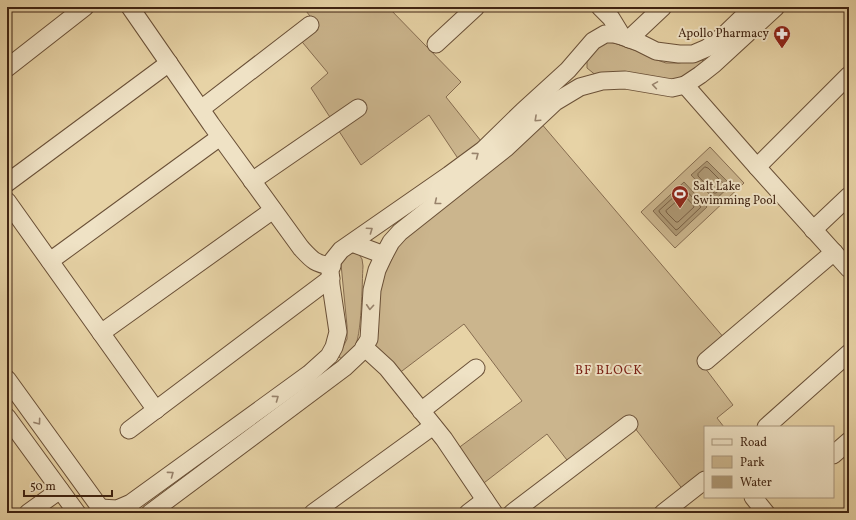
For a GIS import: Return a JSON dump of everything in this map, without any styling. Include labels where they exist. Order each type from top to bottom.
[{"type":"street","points":[[7,68],[85,7]]},
{"type":"street","points":[[130,7],[220,137],[301,248],[313,260],[331,272]]},
{"type":"street","points":[[436,44],[476,7]]},
{"type":"street","points":[[600,7],[611,18],[625,37]]},
{"type":"street","points":[[625,37],[663,7]]},
{"type":"street","points":[[7,379],[102,511],[117,509],[131,503],[309,374],[329,356],[334,347],[338,332],[331,272],[333,260],[341,250],[483,150],[568,70],[593,41],[605,34],[614,34],[638,42],[656,51],[693,54],[707,48],[724,35],[753,7]]},
{"type":"street","points":[[150,513],[344,368],[362,351],[369,339],[372,290],[377,270],[391,242],[400,232],[506,148],[556,102],[580,87],[602,81],[625,80],[672,88],[685,85],[714,64],[776,7]]},
{"type":"street","points":[[201,109],[310,25]]},
{"type":"street","points":[[707,48],[714,64]]},
{"type":"street","points":[[7,183],[169,63]]},
{"type":"street","points":[[568,70],[580,87]]},
{"type":"street","points":[[757,167],[849,75]]},
{"type":"street","points":[[685,85],[849,269]]},
{"type":"street","points":[[252,181],[358,108]]},
{"type":"street","points":[[50,261],[220,137]]},
{"type":"street","points":[[813,230],[849,196]]},
{"type":"street","points":[[7,201],[156,410]]},
{"type":"street","points":[[101,333],[273,210]]},
{"type":"street","points":[[352,243],[384,255]]},
{"type":"street","points":[[706,361],[834,252]]},
{"type":"street","points":[[129,430],[331,272]]},
{"type":"street","points":[[364,347],[387,368],[444,439],[490,507],[468,513]]},
{"type":"street","points":[[767,426],[849,354]]},
{"type":"street","points":[[329,356],[344,368]]},
{"type":"street","points":[[421,411],[476,368]]},
{"type":"street","points":[[7,408],[21,398]]},
{"type":"street","points":[[7,417],[77,513]]},
{"type":"street","points":[[512,513],[629,424]]},
{"type":"street","points":[[313,513],[433,426]]},
{"type":"street","points":[[222,437],[232,451]]},
{"type":"street","points":[[834,454],[849,441]]},
{"type":"street","points":[[663,513],[704,481]]},
{"type":"street","points":[[28,513],[60,490]]},
{"type":"street","points":[[754,498],[766,513]]},
{"type":"green space","points":[[303,7],[388,7],[461,82],[446,97],[481,141],[459,160],[429,115],[361,165],[311,88],[328,73],[298,37],[316,24]]},
{"type":"green space","points":[[605,42],[614,43],[666,63],[679,63],[699,59],[704,61],[683,77],[671,81],[598,77],[587,68],[587,62],[597,46]]},
{"type":"green space","points":[[540,122],[725,339],[699,360],[733,405],[717,418],[723,426],[704,426],[704,475],[684,491],[627,418],[570,464],[547,434],[480,486],[457,449],[522,401],[464,324],[398,374],[373,353],[373,317],[388,256],[402,238]]},
{"type":"green space","points":[[710,147],[744,183],[675,248],[641,212]]},
{"type":"green space","points":[[352,253],[358,253],[362,259],[363,266],[359,333],[354,348],[342,359],[339,357],[347,339],[347,326],[341,264],[345,257]]},
{"type":"water","points":[[707,161],[731,185],[715,200],[691,175]]},
{"type":"water","name":"Salt Lake Swimming Pool","points":[[684,182],[707,207],[676,236],[653,211]]},
{"type":"place","name":"Apollo Pharmacy","points":[[782,49]]},
{"type":"place","name":"Salt Lake Swimming Pool","points":[[680,209]]},
{"type":"district","name":"BF BLOCK","points":[[609,371]]}]
